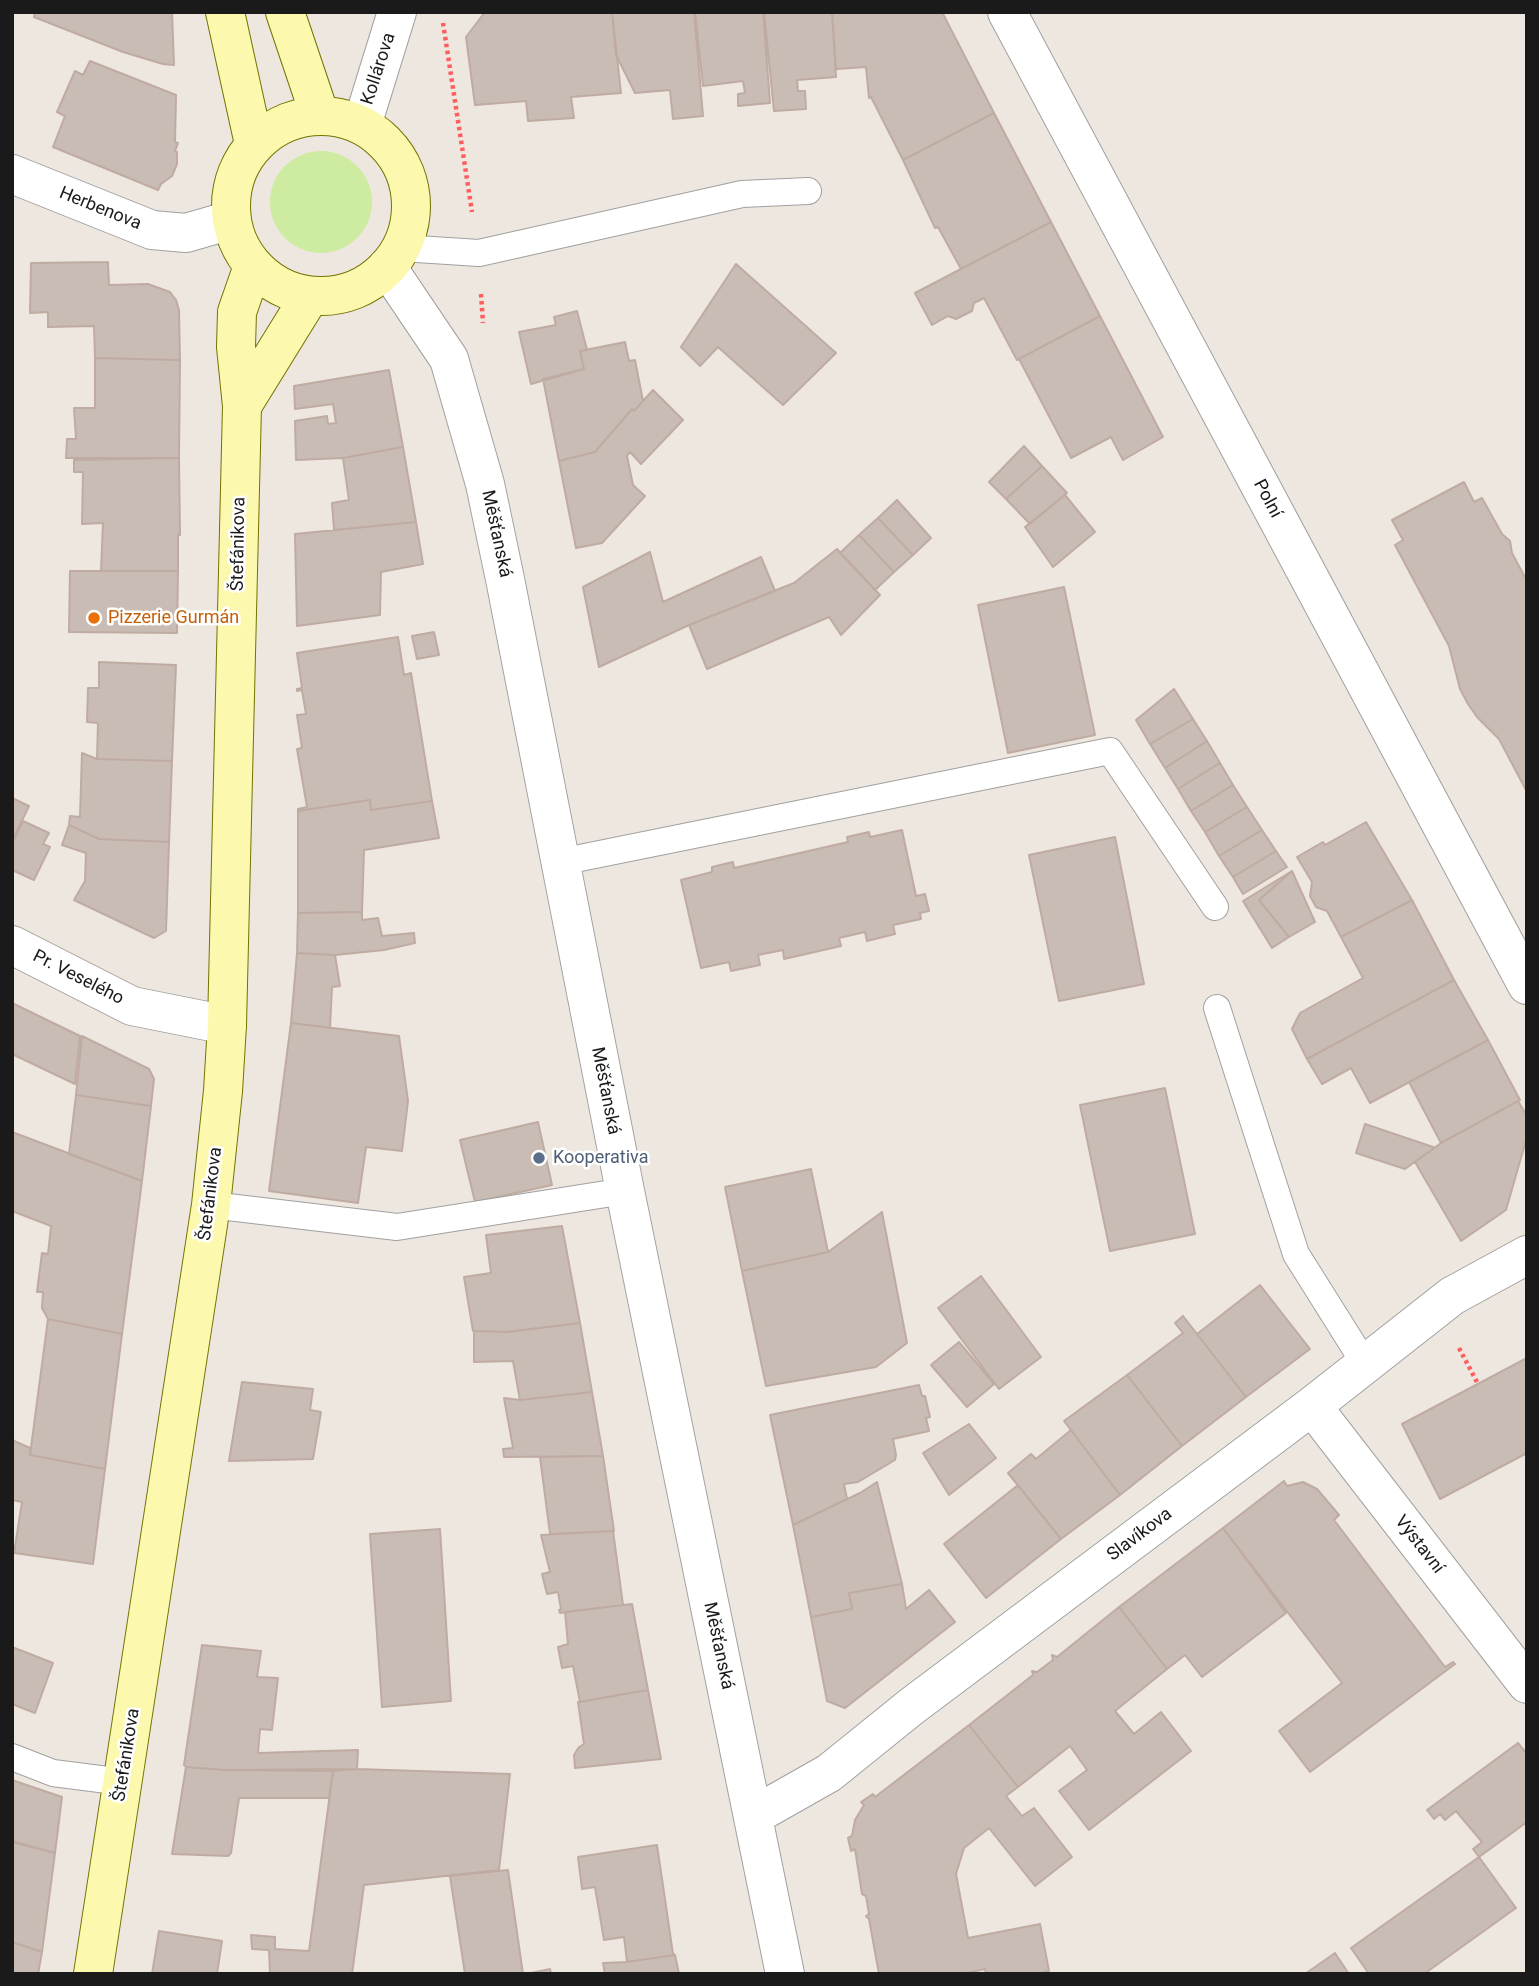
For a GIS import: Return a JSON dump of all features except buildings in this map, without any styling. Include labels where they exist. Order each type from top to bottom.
[{"type":"main road","points":[[225,12],[254,144]]},
{"type":"main road","points":[[285,12],[320,116]]},
{"type":"main road","points":[[320,116],[341,118],[362,125],[381,139],[397,156],[407,178],[411,202],[409,225],[394,257],[365,285],[338,294],[310,296],[278,285],[253,266],[239,245],[231,220],[231,194],[239,167],[254,144],[273,128],[296,119],[320,116]]},
{"type":"main road","name":"Štefánikova","points":[[93,1974],[211,1205],[223,1091],[227,1026],[242,406],[236,347],[237,312],[253,266]]},
{"type":"main road","points":[[242,406],[310,296]]},
{"type":"street","name":"Kollárova","points":[[362,125],[397,12]]},
{"type":"street","name":"Polní","points":[[1007,12],[1527,985]]},
{"type":"street","name":"Herbenova","points":[[12,173],[152,230],[186,233],[231,220]]},
{"type":"street","name":"Měšťanská","points":[[394,257],[449,359],[485,484],[625,1191],[785,1974]]},
{"type":"street","name":"Pr. Veselého","points":[[12,946],[132,1006],[227,1026]]},
{"type":"street","name":"Slavíkova","points":[[753,1816],[829,1773],[912,1706],[1312,1406],[1452,1296],[1527,1255]]},
{"type":"street","name":"Výstavní","points":[[1312,1406],[1527,1684]]},
{"type":"lane","points":[[394,257],[479,253],[742,194],[808,191]]},
{"type":"lane","points":[[560,862],[1110,751],[1215,907]]},
{"type":"lane","points":[[1217,1008],[1296,1254],[1365,1364]]},
{"type":"lane","points":[[211,1205],[397,1227],[625,1191]]},
{"type":"lane","points":[[12,1757],[53,1773],[123,1782]]},
{"type":"path","points":[[442,12],[479,253],[484,329],[449,359]]},
{"type":"path","points":[[1466,1339],[1458,1346],[1478,1384]]},
{"type":"green space","points":[[321,151],[340,155],[357,166],[368,183],[372,202],[368,221],[357,238],[340,249],[321,253],[302,249],[285,238],[274,221],[270,202],[274,183],[285,166],[302,155]]},
{"type":"place","name":"Pizzerie Gurmán","points":[[94,618]]},
{"type":"place","name":"Kooperativa","points":[[539,1158]]}]
